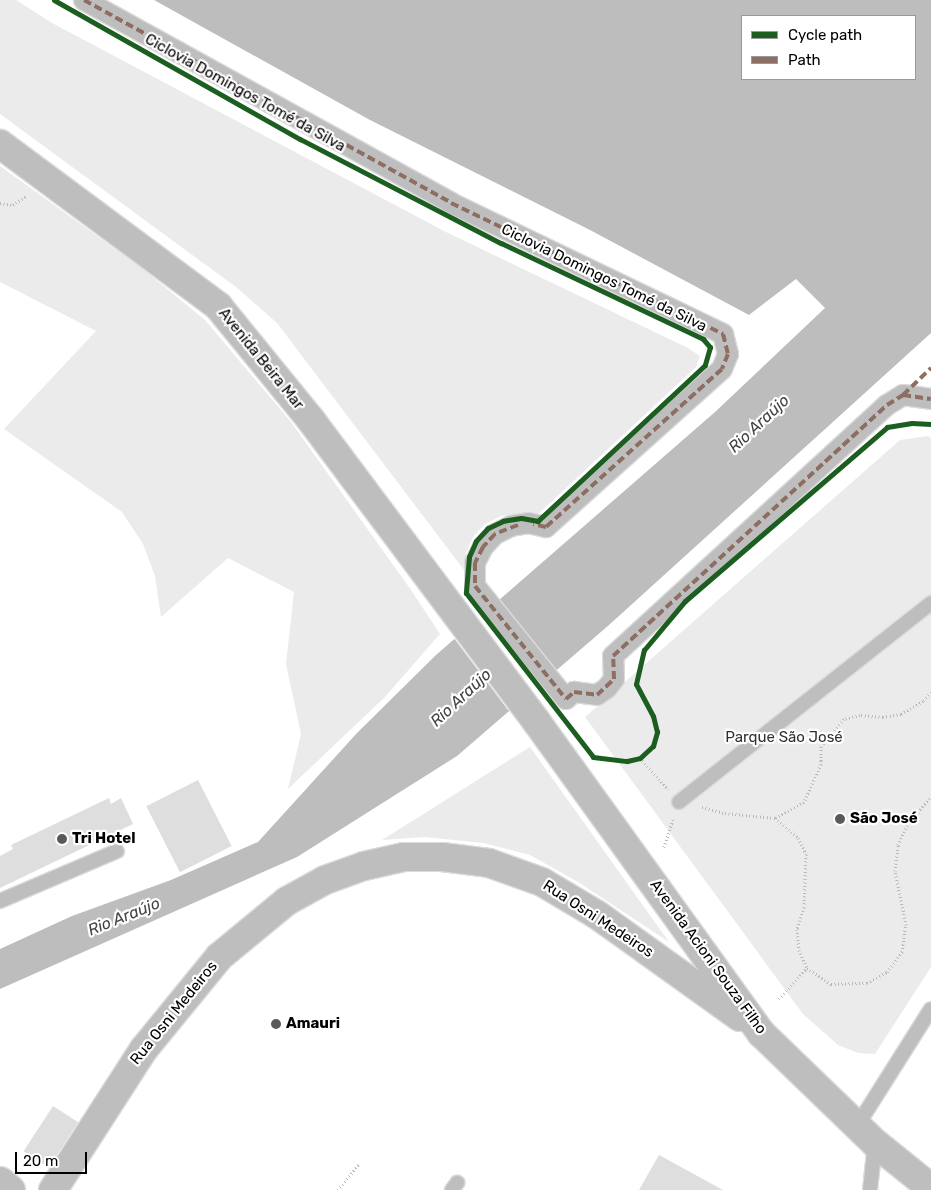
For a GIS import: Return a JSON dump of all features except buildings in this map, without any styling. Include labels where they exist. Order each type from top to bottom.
[{"type":"main road","name":"Avenida Beira Mar","points":[[0,144],[218,306],[312,420],[536,721]]},
{"type":"main road","name":"Avenida Acioni Souza Filho","points":[[536,721],[762,1033],[866,1135],[931,1188]]},
{"type":"main road","name":"Rua Osni Medeiros","points":[[53,1190],[138,1057],[183,998],[219,957],[287,901],[325,880],[364,866],[404,857],[442,857],[489,863],[542,882],[604,919],[762,1033]]},
{"type":"main road","points":[[0,1181],[11,1190]]},
{"type":"street","points":[[84,0],[451,203],[723,334],[728,354],[722,369],[546,527],[528,523],[511,526],[495,534],[483,547],[475,563],[475,586],[566,699],[574,692],[597,695],[607,688],[614,679],[613,656],[887,405],[903,395],[931,399]]},
{"type":"lane","points":[[679,802],[931,603]]},
{"type":"lane","points":[[0,901],[117,851]]},
{"type":"lane","points":[[870,1190],[866,1135],[931,1009]]},
{"type":"path","points":[[640,758],[679,802],[726,814],[775,818],[804,802],[819,773],[821,746],[844,719],[860,715],[883,717],[902,714],[923,701],[931,692]]},
{"type":"path","points":[[634,759],[640,758],[646,752]]},
{"type":"path","points":[[775,818],[798,838],[806,854],[804,907],[797,930],[799,950],[807,968],[831,984],[867,983],[887,972],[902,952],[906,925],[896,871],[898,845],[905,829],[931,796]]},
{"type":"path","points":[[664,847],[679,802]]},
{"type":"path","points":[[779,999],[807,968]]},
{"type":"path","points":[[338,1190],[359,1164]]},
{"type":"green space","points":[[0,0],[16,0],[52,23],[446,232],[688,348],[700,356],[696,367],[535,517],[518,514],[501,516],[485,524],[473,537],[466,553],[464,570],[277,323],[236,287],[0,114]]},
{"type":"green space","points":[[0,166],[143,269],[205,320],[291,422],[411,590],[440,634],[384,698],[288,789],[301,734],[286,664],[294,592],[228,558],[161,617],[155,576],[143,544],[122,512],[4,429],[96,331],[0,282]]},
{"type":"green space","name":"Parque São José","points":[[928,436],[931,438],[931,967],[875,1054],[858,1053],[838,1045],[803,1014],[585,717],[900,440]]},
{"type":"green space","points":[[530,747],[669,942],[578,882],[530,855],[484,843],[424,837],[382,840]]},
{"type":"water","name":"Rio Araújo","points":[[154,0],[931,0],[931,333],[609,625],[457,756],[297,857],[0,989],[0,949],[72,916],[171,880],[258,842],[357,733],[436,655],[715,412],[825,308],[796,279],[749,315],[590,230],[370,120]]},
{"type":"pier","points":[[498,597],[556,674],[508,710],[450,633]]},
{"type":"marked path","points":[[84,0],[451,203],[723,334],[728,354],[722,369],[546,527],[533,524]]},
{"type":"marked path","points":[[903,395],[931,368]]},
{"type":"marked path","points":[[518,525],[495,534],[483,547],[475,563],[475,586],[566,699],[574,692],[597,695],[614,679],[613,656],[887,405],[903,395],[931,399]]},
{"type":"cycle path","name":"Ciclovia Domingos Tomé da Silva","points":[[54,0],[300,139],[501,243],[703,339],[710,347],[705,365],[538,521],[521,518],[503,521],[488,528],[476,541],[469,557],[466,593],[593,757],[627,761],[640,758],[653,746],[657,732],[653,716],[636,684],[644,650],[685,601],[887,427],[912,423],[931,424]]},
{"type":"place","name":"São José","points":[[840,819]]},
{"type":"place","name":"Tri Hotel","points":[[62,839]]},
{"type":"place","name":"Amauri","points":[[276,1024]]}]
